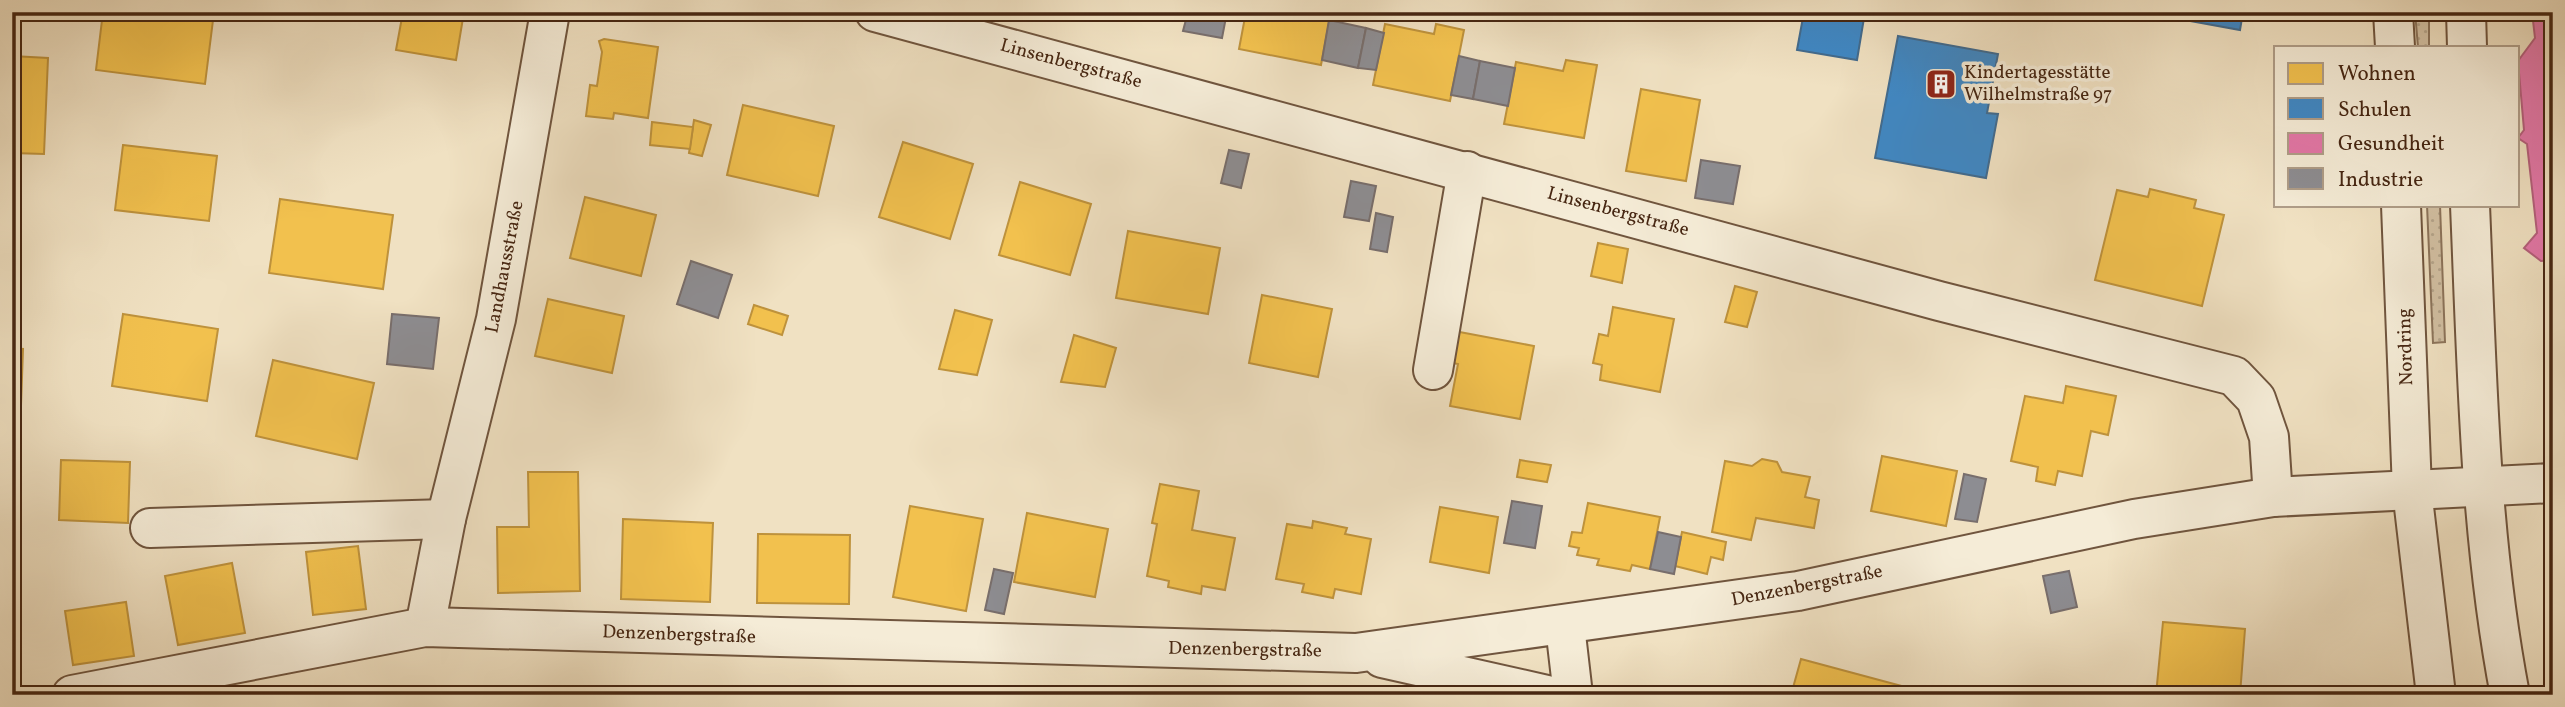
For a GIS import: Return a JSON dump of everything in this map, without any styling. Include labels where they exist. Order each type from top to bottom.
[{"type":"street","name":"Landhausstraße","points":[[425,627],[446,519],[496,319],[550,12]]},
{"type":"street","name":"Linsenbergstraße","points":[[875,12],[1939,301],[2234,376],[2256,399],[2269,437],[2273,497]]},
{"type":"street","points":[[2393,12],[2395,46]]},
{"type":"street","points":[[2466,12],[2467,46]]},
{"type":"street","points":[[1433,370],[1467,171]]},
{"type":"street","name":"Nordring","points":[[2401,206],[2412,490],[2436,695]]},
{"type":"street","points":[[2470,206],[2481,486],[2497,627],[2510,695]]},
{"type":"street","points":[[2412,490],[2553,483]]},
{"type":"street","name":"Denzenbergstraße","points":[[72,695],[425,627],[1356,653],[1565,626],[1798,591],[2134,519],[2273,497],[2412,490]]},
{"type":"street","points":[[150,528],[446,519]]},
{"type":"street","points":[[1565,626],[1573,695]]},
{"type":"street","points":[[1356,653],[1547,695]]},
{"type":"shaded area","points":[[2415,12],[2429,12],[2429,46],[2418,46]]},
{"type":"shaded area","points":[[2427,206],[2440,206],[2445,342],[2433,343]]},
{"type":"building: Wohnen","points":[[103,12],[156,12],[213,20],[205,84],[96,70]]},
{"type":"building: Wohnen","points":[[403,12],[464,12],[456,60],[396,50]]},
{"type":"building: Wohnen","points":[[1158,12],[1188,12],[1186,18]]},
{"type":"building: Wohnen","points":[[1246,12],[1331,12],[1321,65],[1239,49]]},
{"type":"building: Wohnen","points":[[1385,24],[1434,34],[1436,24],[1464,30],[1450,101],[1373,85]]},
{"type":"building: Wohnen","points":[[604,39],[658,47],[648,118],[614,113],[613,119],[586,116],[590,85],[597,86],[602,52],[599,41]]},
{"type":"building: Wohnen","points":[[12,56],[48,58],[44,154],[12,153]]},
{"type":"building: Wohnen","points":[[1566,60],[1597,65],[1584,138],[1504,124],[1516,62],[1563,71]]},
{"type":"building: Wohnen","points":[[1641,89],[1700,100],[1686,181],[1626,171]]},
{"type":"building: Wohnen","points":[[743,105],[834,126],[818,196],[727,175]]},
{"type":"building: Wohnen","points":[[694,120],[711,125],[702,156],[689,153]]},
{"type":"building: Wohnen","points":[[652,122],[693,127],[690,149],[650,145]]},
{"type":"building: Wohnen","points":[[903,142],[973,164],[950,239],[879,217]]},
{"type":"building: Wohnen","points":[[123,145],[217,156],[209,221],[115,210]]},
{"type":"building: Wohnen","points":[[1020,182],[1091,204],[1070,275],[999,255]]},
{"type":"building: Wohnen","points":[[2150,189],[2196,200],[2194,208],[2224,215],[2202,306],[2095,280],[2117,190],[2148,197]]},
{"type":"building: Wohnen","points":[[585,197],[656,215],[641,276],[570,258]]},
{"type":"building: Wohnen","points":[[280,199],[393,215],[383,289],[269,273]]},
{"type":"building: Wohnen","points":[[1128,231],[1220,248],[1208,314],[1116,298]]},
{"type":"building: Wohnen","points":[[1598,243],[1628,249],[1622,283],[1591,276]]},
{"type":"building: Wohnen","points":[[1735,286],[1757,292],[1747,327],[1725,322]]},
{"type":"building: Wohnen","points":[[1262,295],[1332,309],[1318,377],[1249,363]]},
{"type":"building: Wohnen","points":[[548,299],[624,316],[612,373],[535,356]]},
{"type":"building: Wohnen","points":[[754,305],[788,316],[782,335],[748,324]]},
{"type":"building: Wohnen","points":[[1613,307],[1674,319],[1660,392],[1600,380],[1602,365],[1593,363],[1599,334],[1608,336]]},
{"type":"building: Wohnen","points":[[955,310],[992,320],[977,375],[939,369]]},
{"type":"building: Wohnen","points":[[123,314],[218,329],[207,401],[112,386]]},
{"type":"building: Wohnen","points":[[1449,330],[1534,346],[1520,419],[1450,406],[1458,364],[1443,361]]},
{"type":"building: Wohnen","points":[[1074,335],[1116,348],[1105,387],[1061,382]]},
{"type":"building: Wohnen","points":[[12,348],[23,349],[20,434],[12,434]]},
{"type":"building: Wohnen","points":[[273,360],[374,383],[357,459],[256,436]]},
{"type":"building: Wohnen","points":[[2066,386],[2116,396],[2108,435],[2091,431],[2082,476],[2058,471],[2055,485],[2036,481],[2038,467],[2011,461],[2025,396],[2063,403]]},
{"type":"building: Wohnen","points":[[1882,456],[1957,471],[1946,526],[1871,511]]},
{"type":"building: Wohnen","points":[[1762,459],[1777,462],[1782,472],[1810,477],[1805,497],[1819,500],[1814,528],[1756,518],[1751,540],[1712,532],[1725,461],[1752,466]]},
{"type":"building: Wohnen","points":[[61,460],[130,462],[128,523],[59,520]]},
{"type":"building: Wohnen","points":[[1520,460],[1551,465],[1547,482],[1517,477]]},
{"type":"building: Wohnen","points":[[528,472],[578,472],[580,591],[498,593],[497,527],[529,527]]},
{"type":"building: Wohnen","points":[[1160,484],[1199,491],[1192,530],[1235,538],[1225,590],[1202,586],[1201,594],[1168,587],[1169,581],[1147,576],[1157,524],[1152,523]]},
{"type":"building: Wohnen","points":[[1588,503],[1660,517],[1650,569],[1632,565],[1630,571],[1597,565],[1599,559],[1577,555],[1579,548],[1569,546],[1572,532],[1582,533]]},
{"type":"building: Wohnen","points":[[910,506],[983,519],[966,611],[893,597]]},
{"type":"building: Wohnen","points":[[1440,507],[1498,517],[1489,573],[1430,562]]},
{"type":"building: Wohnen","points":[[1027,513],[1108,529],[1095,597],[1014,582]]},
{"type":"building: Wohnen","points":[[623,519],[713,523],[710,602],[621,599]]},
{"type":"building: Wohnen","points":[[1313,521],[1347,528],[1345,534],[1371,539],[1361,594],[1335,589],[1333,598],[1302,592],[1304,584],[1276,579],[1287,524],[1312,528]]},
{"type":"building: Wohnen","points":[[1682,532],[1726,542],[1723,560],[1711,557],[1707,574],[1675,566]]},
{"type":"building: Wohnen","points":[[758,534],[850,535],[849,604],[757,603]]},
{"type":"building: Wohnen","points":[[358,546],[366,609],[313,615],[306,552]]},
{"type":"building: Wohnen","points":[[232,563],[245,633],[178,645],[165,576]]},
{"type":"building: Wohnen","points":[[126,602],[134,656],[73,665],[65,611]]},
{"type":"building: Wohnen","points":[[2163,622],[2245,629],[2240,695],[2156,695]]},
{"type":"building: Wohnen","points":[[1801,659],[1909,688],[1907,695],[1791,695]]},
{"type":"building: Schulen","points":[[1804,12],[1865,12],[1857,60],[1797,50]]},
{"type":"building: Schulen","points":[[2141,12],[2243,12],[2240,30]]},
{"type":"building: Schulen","name":"Kindertagesstätte Wilhelmstraße 97","points":[[1898,36],[1998,54],[1987,113],[1998,114],[1986,178],[1875,158]]},
{"type":"building: Gesundheit","points":[[2532,12],[2553,12],[2553,260],[2541,261],[2524,248],[2537,233],[2527,144],[2520,139],[2524,130],[2520,58],[2535,38]]},
{"type":"building: Industrie","points":[[1188,12],[1227,12],[1222,38],[1183,31]]},
{"type":"building: Industrie","points":[[1329,20],[1366,28],[1358,68],[1322,60]]},
{"type":"building: Industrie","points":[[1366,28],[1384,33],[1376,70],[1358,68]]},
{"type":"building: Industrie","points":[[1459,56],[1480,61],[1473,99],[1451,95]]},
{"type":"building: Industrie","points":[[1480,61],[1515,68],[1508,106],[1473,99]]},
{"type":"building: Industrie","points":[[1229,150],[1249,154],[1241,188],[1221,183]]},
{"type":"building: Industrie","points":[[1701,160],[1740,166],[1733,204],[1695,198]]},
{"type":"building: Industrie","points":[[1351,181],[1376,186],[1369,221],[1344,217]]},
{"type":"building: Industrie","points":[[1376,213],[1393,217],[1387,252],[1370,249]]},
{"type":"building: Industrie","points":[[691,261],[732,275],[718,318],[677,304]]},
{"type":"building: Industrie","points":[[392,314],[439,318],[433,369],[387,364]]},
{"type":"building: Industrie","points":[[1964,474],[1986,479],[1977,522],[1955,519]]},
{"type":"building: Industrie","points":[[1512,501],[1542,506],[1535,548],[1504,543]]},
{"type":"building: Industrie","points":[[1658,532],[1681,537],[1674,574],[1650,569]]},
{"type":"building: Industrie","points":[[994,569],[1013,573],[1004,614],[985,610]]},
{"type":"building: Industrie","points":[[2069,571],[2077,607],[2051,613],[2043,576]]},
{"type":"place","name":"Kindertagesstätte Wilhelmstraße 97","points":[[1941,84]]}]
